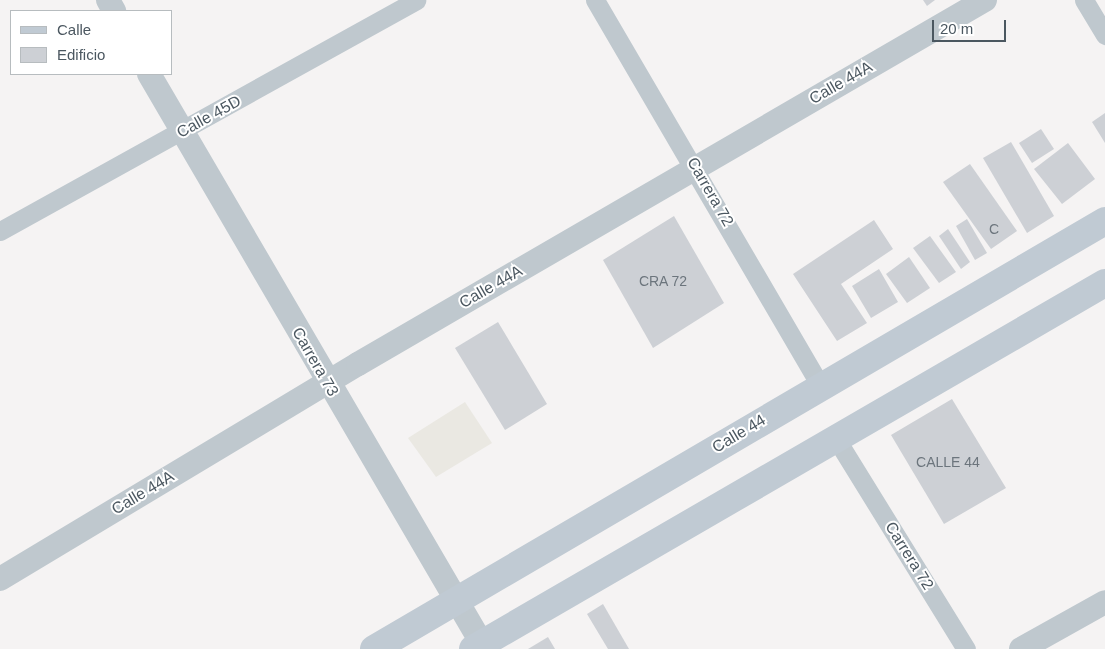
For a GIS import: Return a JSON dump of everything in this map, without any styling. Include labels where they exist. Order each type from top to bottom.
[{"type":"main road","name":"Calle 44","points":[[374,649],[1105,221]]},
{"type":"main road","points":[[480,647],[835,437],[1105,283]]},
{"type":"street","name":"Calle 45D","points":[[0,230],[182,132],[416,0]]},
{"type":"street","name":"Carrera 72","points":[[595,0],[696,167],[821,386]]},
{"type":"street","name":"Calle 44A","points":[[0,579],[327,383],[985,0]]},
{"type":"street","points":[[1084,0],[1105,35]]},
{"type":"street","name":"Carrera 73","points":[[150,75],[480,647]]},
{"type":"street","name":"Carrera 72","points":[[835,437],[966,649]]},
{"type":"street","points":[[1021,649],[1105,602]]},
{"type":"shaded area","points":[[465,402],[492,443],[436,477],[408,438]]},
{"type":"building","points":[[923,0],[935,0],[927,6]]},
{"type":"building","points":[[1105,113],[1105,143],[1092,122]]},
{"type":"building","points":[[1041,129],[1054,149],[1032,163],[1019,143]]},
{"type":"building","points":[[1011,142],[1054,216],[1027,233],[983,158]]},
{"type":"building","points":[[1068,143],[1095,179],[1062,204],[1034,169]]},
{"type":"building","points":[[970,164],[1017,231],[991,249],[943,182]]},
{"type":"building","points":[[674,216],[724,303],[653,348],[603,260]]},
{"type":"building","points":[[967,219],[987,253],[975,260],[956,226]]},
{"type":"building","points":[[874,220],[893,249],[841,284],[867,323],[837,341],[793,274]]},
{"type":"building","points":[[948,229],[970,262],[961,269],[939,236]]},
{"type":"building","points":[[930,236],[956,272],[939,283],[913,248]]},
{"type":"building","points":[[909,257],[930,288],[907,303],[886,274]]},
{"type":"building","points":[[879,269],[898,302],[871,318],[852,286]]},
{"type":"building","points":[[498,322],[547,404],[505,430],[455,348]]},
{"type":"building","points":[[952,399],[1006,488],[944,524],[891,435]]},
{"type":"building","points":[[603,604],[629,649],[608,649],[587,614]]},
{"type":"building","points":[[548,637],[555,649],[528,649]]}]
